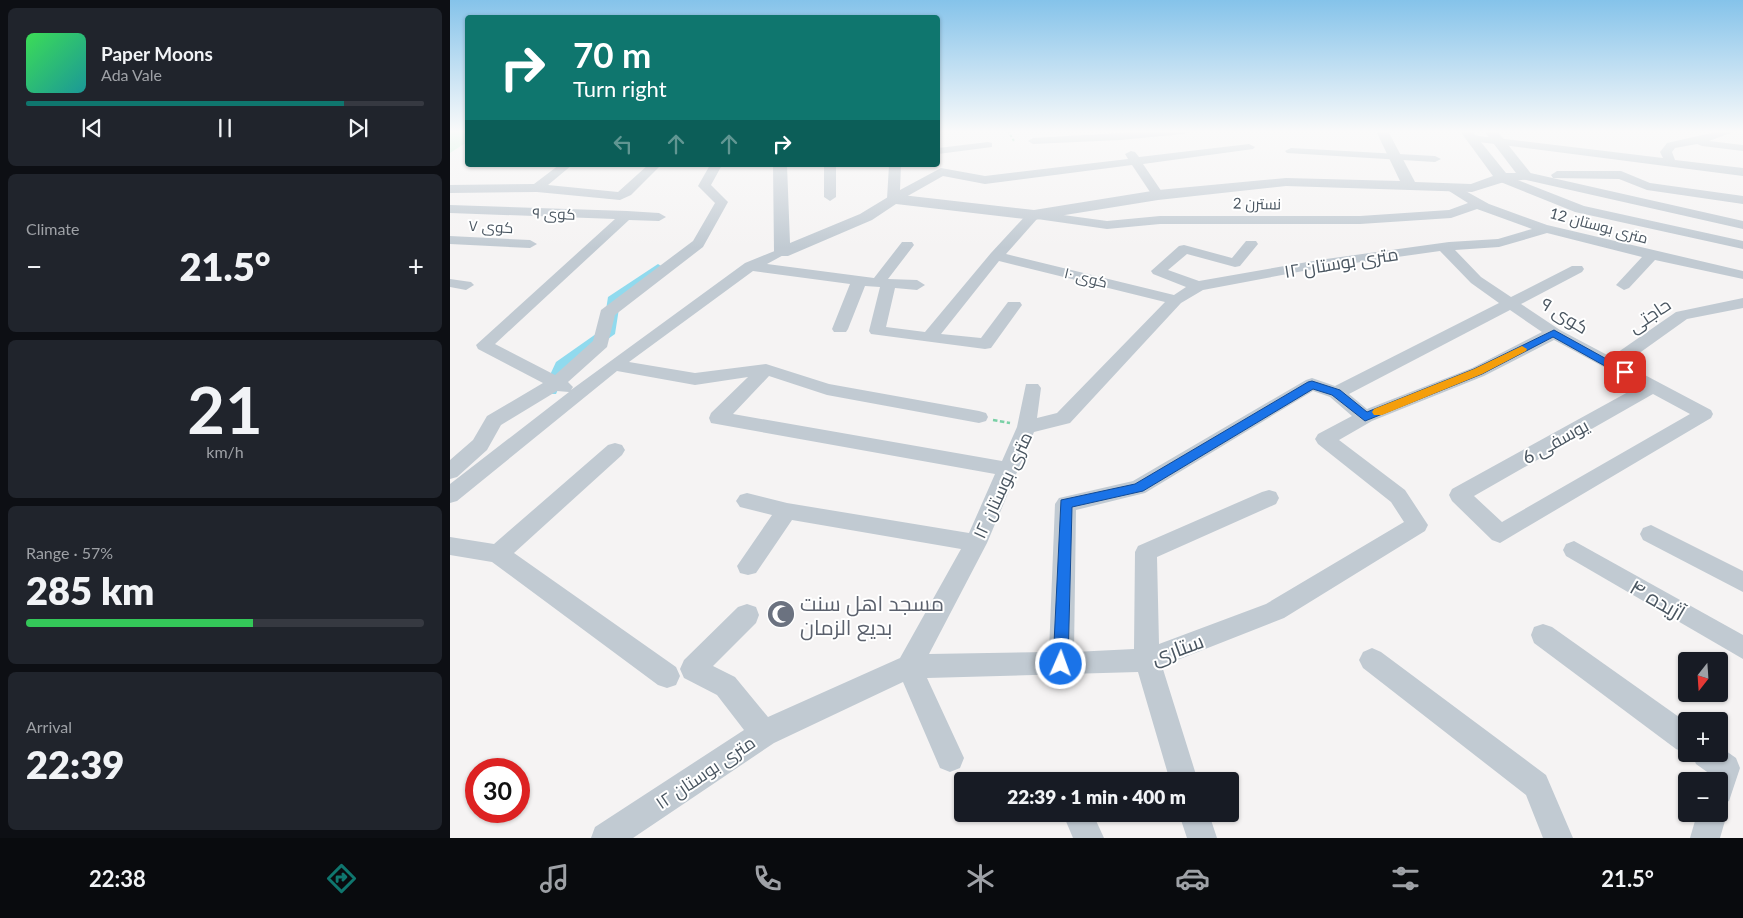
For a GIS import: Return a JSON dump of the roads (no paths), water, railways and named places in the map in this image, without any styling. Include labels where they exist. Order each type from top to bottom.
[{"type":"street","points":[[537,188],[560,170]]},
{"type":"street","points":[[450,189],[537,188],[616,196],[627,192],[650,170]]},
{"type":"street","points":[[450,472],[480,445],[494,421],[556,383],[601,343],[607,313],[698,244],[722,202],[704,186],[713,170]]},
{"type":"street","points":[[780,170],[782,252]]},
{"type":"street","points":[[830,170],[830,197]]},
{"type":"street","points":[[893,199],[895,170]]},
{"type":"street","points":[[450,496],[614,365],[750,266],[866,217],[940,172],[985,180],[1068,170]]},
{"type":"street","points":[[1141,170],[1158,195]]},
{"type":"street","points":[[1402,170],[1410,187]]},
{"type":"street","points":[[1496,170],[1502,178],[1580,209],[1743,245]]},
{"type":"street","points":[[1521,170],[1526,176],[1743,225]]},
{"type":"street","points":[[1728,170],[1743,172]]},
{"type":"street","points":[[893,199],[1034,215],[1158,195],[1286,182],[1472,188],[1502,178],[1612,174],[1621,175],[1647,186],[1743,200]]},
{"type":"street","name":"12 متری بوستان","points":[[1453,188],[1469,201],[1546,229],[1652,256],[1743,275]]},
{"type":"street","name":"نسترن 2","points":[[1034,215],[1107,225],[1160,220],[1360,220],[1450,214],[1478,204]]},
{"type":"street","name":"کوی ۹","points":[[450,209],[659,217]]},
{"type":"street","points":[[579,394],[484,346],[627,215]]},
{"type":"street","points":[[929,338],[996,256],[1034,215]]},
{"type":"street","name":"۱۲ متری بوستان","points":[[606,838],[764,733],[909,666],[976,543],[1026,427],[1064,418],[1176,300],[1198,286],[1319,264],[1444,247],[1499,243],[1546,229]]},
{"type":"street","name":"کوی ۷","points":[[450,240],[530,244]]},
{"type":"street","points":[[1198,286],[1158,271],[1184,249],[1235,263],[1251,244]]},
{"type":"street","points":[[907,245],[882,283],[876,331],[986,344],[1014,305]]},
{"type":"street","name":"کوی ۹","points":[[1444,247],[1476,280],[1554,333],[1704,414],[1500,534],[1459,494]]},
{"type":"street","name":"کوی ۱۰","points":[[996,256],[1176,300]]},
{"type":"street","points":[[1624,285],[1652,256]]},
{"type":"street","points":[[750,266],[860,281],[917,285]]},
{"type":"street","points":[[1336,393],[1577,270]]},
{"type":"street","points":[[840,329],[860,281]]},
{"type":"street","points":[[450,283],[466,285]]},
{"type":"street","name":"حاجتی","points":[[1611,365],[1682,315],[1743,303]]},
{"type":"street","points":[[1061,664],[1066,504],[1138,488],[1312,384],[1336,393],[1365,417],[1478,372],[1554,333]]},
{"type":"street","points":[[614,365],[694,379],[766,369],[827,389],[979,417]]},
{"type":"street","points":[[766,369],[718,418],[1007,469]]},
{"type":"street","name":"یوسفی 6","points":[[1459,494],[1651,387]]},
{"type":"street","points":[[1026,427],[1032,388]]},
{"type":"street","name":"ستاری","points":[[909,666],[1061,664],[1147,660],[1275,611],[1418,525],[1398,496],[1325,439],[1365,417]]},
{"type":"street","points":[[498,554],[615,450]]},
{"type":"street","points":[[1181,772],[1147,660],[1146,552],[1269,498]]},
{"type":"street","points":[[747,501],[788,511],[976,543]]},
{"type":"street","points":[[748,566],[788,511]]},
{"type":"street","points":[[1651,534],[1743,582]]},
{"type":"street","points":[[450,546],[498,554],[667,676]]},
{"type":"street","name":"۴ آژیده","points":[[1574,550],[1743,648]]},
{"type":"street","points":[[747,615],[693,670],[726,686],[764,733]]},
{"type":"street","points":[[1543,635],[1678,733]]},
{"type":"street","points":[[1372,660],[1536,785],[1558,838]]},
{"type":"street","points":[[909,666],[950,758]]},
{"type":"street","points":[[1717,762],[1726,768],[1725,772]]},
{"type":"street","points":[[1197,822],[1202,838]]},
{"type":"street","points":[[1705,838],[1710,822]]},
{"type":"waterway","points":[[551,390],[561,365],[610,331],[613,300],[658,268]]},
{"type":"place","name":"مسجد اهل سنت بدیع الزمان","points":[[781,614]]}]
